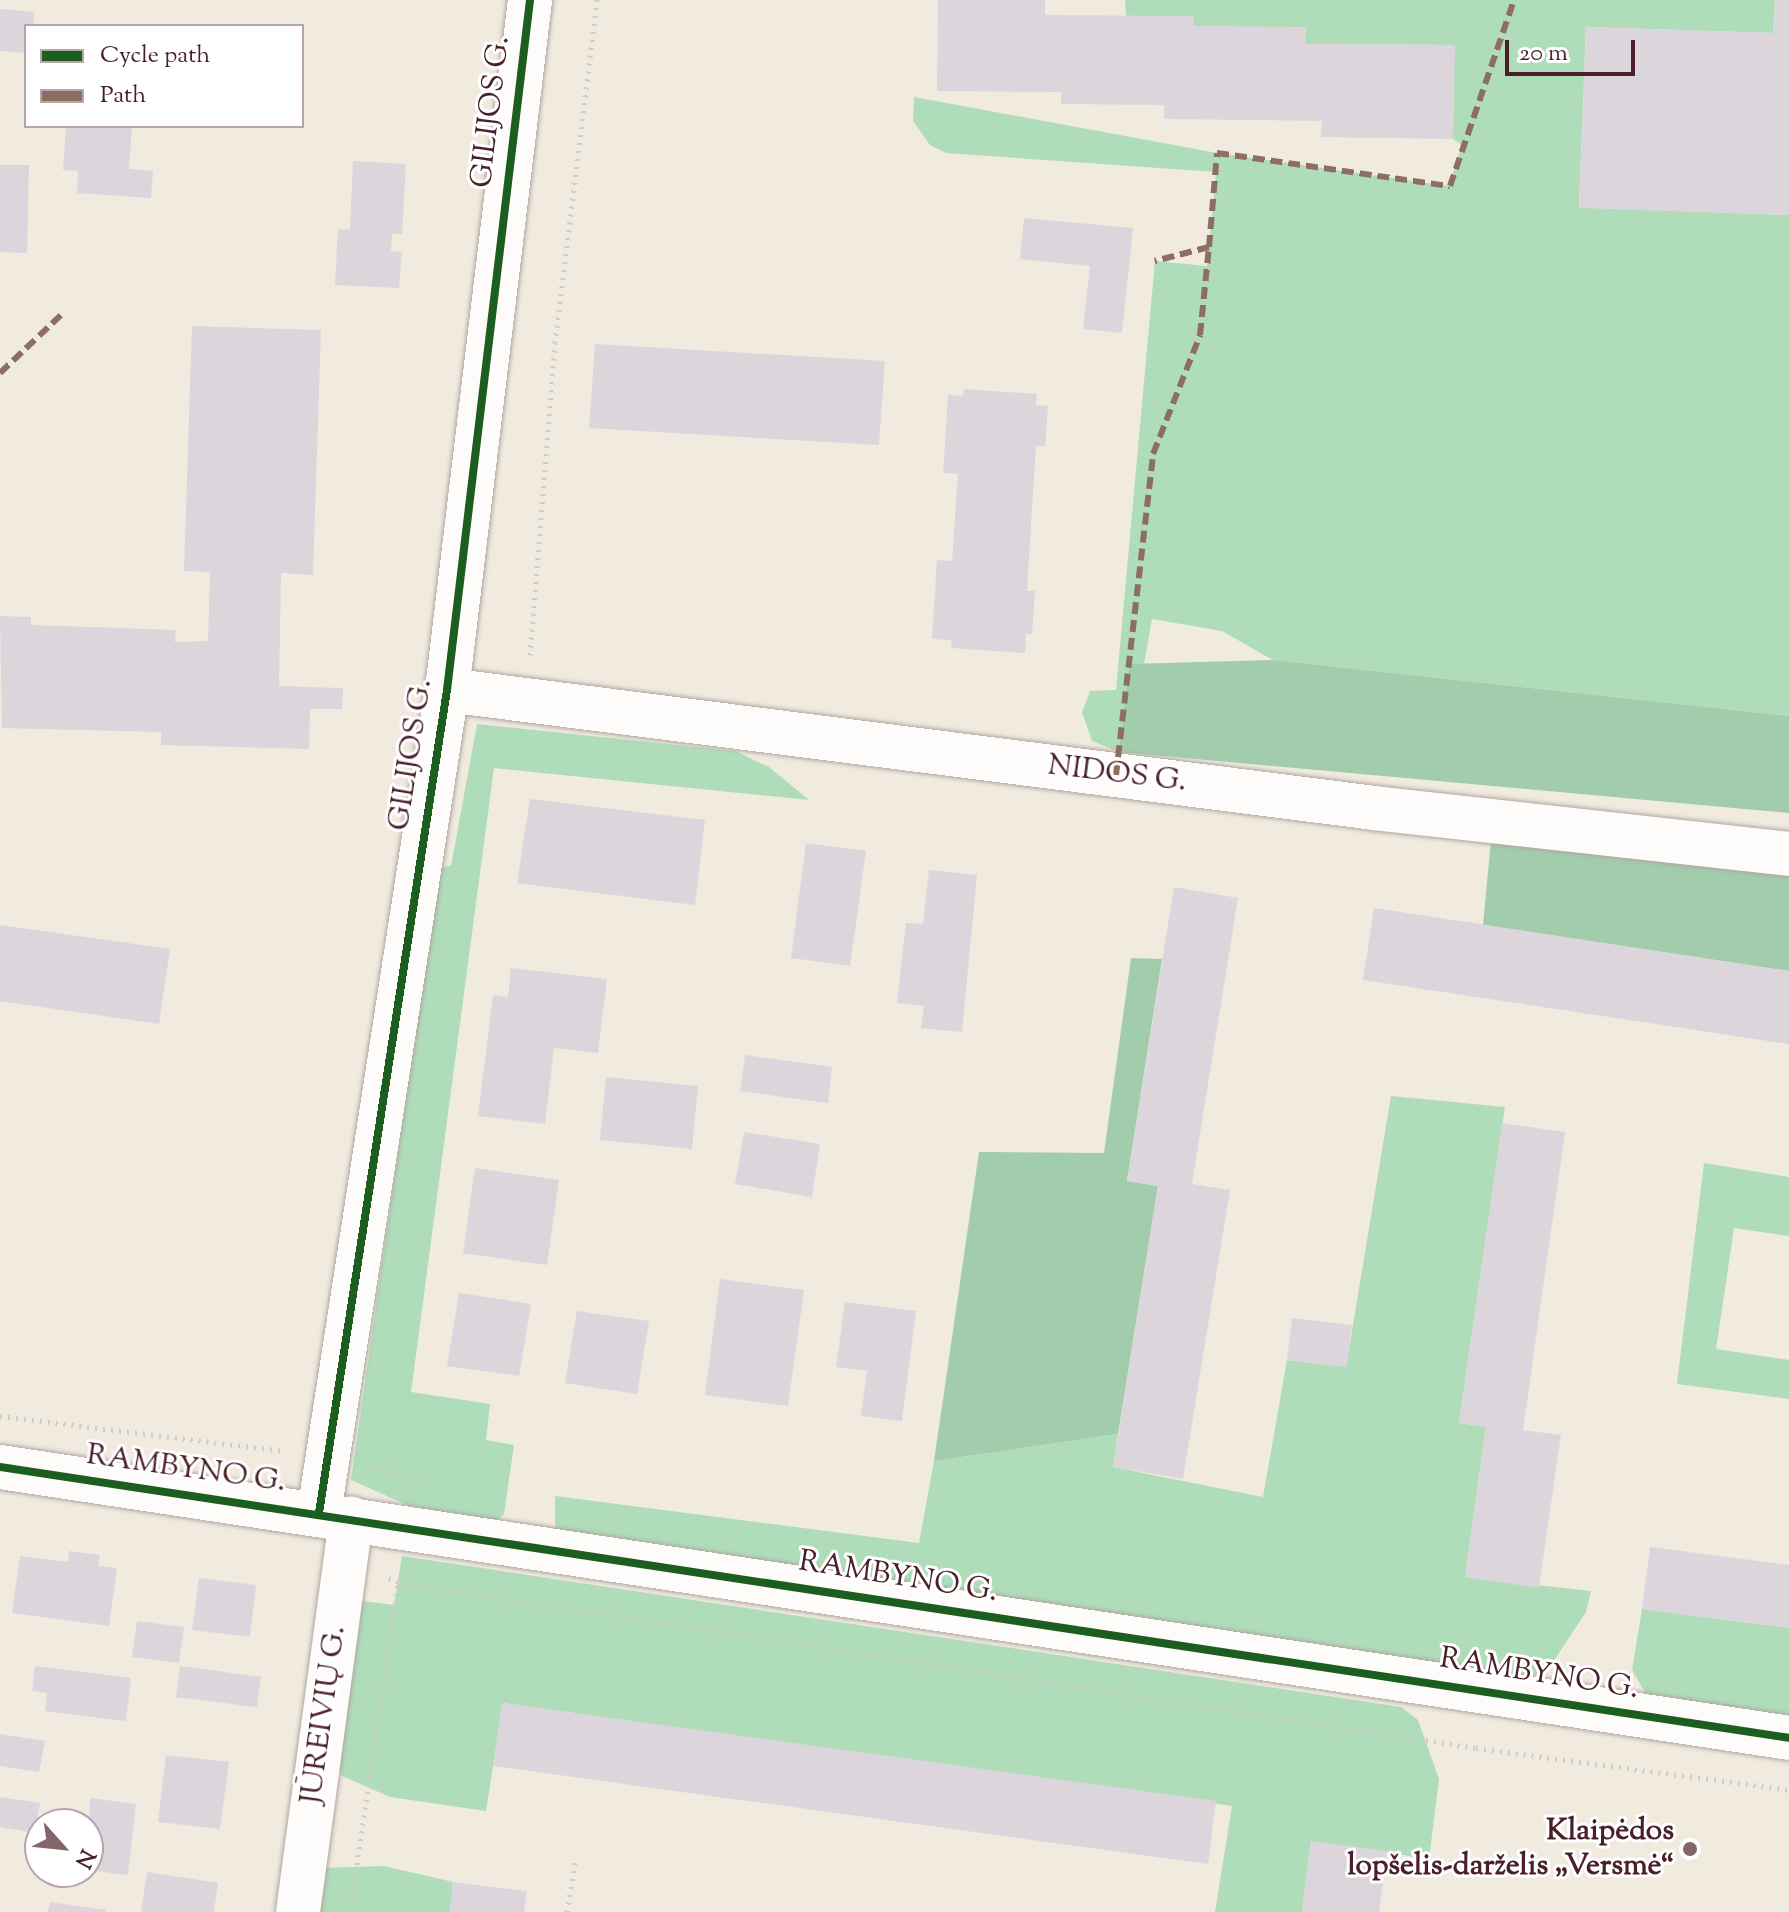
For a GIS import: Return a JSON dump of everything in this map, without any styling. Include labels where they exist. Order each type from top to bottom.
[{"type":"street","name":"GILIJOS G.","points":[[339,1531],[447,690],[530,0]]},
{"type":"street","name":"NIDOS G.","points":[[447,690],[1374,808],[1789,854]]},
{"type":"street","name":"RAMBYNO G.","points":[[0,1467],[339,1531],[1789,1738]]},
{"type":"street","name":"JŪREIVIŲ G.","points":[[298,1912],[339,1531]]},
{"type":"path","points":[[526,700],[560,295],[597,0]]},
{"type":"path","points":[[339,1531],[398,1582],[1476,1748],[1789,1790]]},
{"type":"path","points":[[350,1912],[398,1582]]},
{"type":"path","points":[[567,1912],[576,1858]]},
{"type":"green space","points":[[1125,0],[1775,0],[1773,33],[1586,27],[1579,207],[1789,215],[1789,716],[1273,660],[1222,631],[1152,619],[1144,664],[1129,665],[1119,752],[1092,741],[1082,712],[1090,691],[1116,690],[1155,261],[1207,266],[1216,172],[946,153],[930,145],[913,121],[914,97],[1217,153],[1449,186],[1462,145],[1453,139],[1454,45],[1305,44],[1306,28],[1194,26],[1126,16]]},
{"type":"green space","points":[[1273,660],[1789,716],[1789,813],[1119,752],[1129,664]]},
{"type":"green space","points":[[477,724],[735,751],[769,767],[809,800],[494,768],[411,1392],[490,1404],[486,1440],[514,1445],[504,1514],[496,1522],[434,1517],[351,1480],[439,867],[451,866]]},
{"type":"green space","points":[[1491,840],[1789,873],[1789,971],[1483,925]]},
{"type":"green space","points":[[1131,958],[1162,959],[1127,1181],[1158,1186],[1118,1434],[934,1461],[979,1152],[1104,1153]]},
{"type":"green space","points":[[1391,1096],[1505,1107],[1459,1423],[1486,1427],[1465,1577],[1591,1591],[1586,1612],[1547,1671],[1521,1679],[555,1532],[555,1496],[919,1543],[934,1461],[1118,1434],[1113,1467],[1263,1497],[1287,1360],[1346,1367]]},
{"type":"green space","points":[[1704,1163],[1789,1177],[1789,1236],[1734,1228],[1716,1349],[1789,1360],[1789,1399],[1677,1384]]},
{"type":"green space","points":[[402,1556],[1401,1707],[1418,1720],[1439,1779],[1429,1859],[1311,1841],[1302,1912],[1215,1912],[1232,1806],[503,1703],[486,1811],[390,1797],[342,1776],[336,1761],[362,1601],[394,1605]]},
{"type":"green space","points":[[1642,1609],[1789,1628],[1789,1719],[1648,1698],[1632,1670]]},
{"type":"green space","points":[[384,1866],[453,1882],[450,1912],[315,1912],[321,1868]]},
{"type":"building","points":[[938,0],[1045,0],[1045,15],[1194,16],[1194,26],[1306,27],[1305,44],[1455,45],[1453,139],[1321,137],[1322,121],[1164,119],[1164,105],[1061,104],[1061,92],[937,91]]},
{"type":"building","points":[[1775,0],[1789,0],[1789,215],[1579,208],[1586,27],[1773,33]]},
{"type":"building","points":[[0,9],[34,12],[33,24],[24,24],[24,53],[0,51]]},
{"type":"building","points":[[66,128],[132,128],[129,169],[153,171],[151,198],[77,193],[78,171],[63,170]]},
{"type":"building","points":[[353,161],[406,164],[402,234],[392,234],[391,251],[402,252],[399,288],[335,285],[338,229],[350,230]]},
{"type":"building","points":[[0,165],[29,165],[27,253],[0,252]]},
{"type":"building","points":[[1024,218],[1133,228],[1122,333],[1083,329],[1090,266],[1020,259]]},
{"type":"building","points":[[192,326],[321,330],[313,575],[281,573],[279,686],[343,688],[342,709],[310,709],[309,749],[161,745],[161,732],[2,728],[0,616],[31,617],[31,625],[176,630],[175,642],[208,641],[210,572],[184,571]]},
{"type":"building","points":[[595,344],[885,361],[879,445],[589,428]]},
{"type":"building","points":[[964,389],[1037,394],[1036,405],[1048,406],[1045,446],[1036,446],[1027,591],[1035,591],[1032,634],[1026,634],[1025,653],[951,648],[952,640],[932,639],[937,560],[952,561],[958,474],[943,473],[948,395],[963,396]]},
{"type":"building","points":[[530,799],[705,820],[695,905],[517,883]]},
{"type":"building","points":[[806,843],[866,851],[850,966],[791,958]]},
{"type":"building","points":[[929,870],[977,875],[962,1032],[921,1028],[924,1006],[897,1003],[906,923],[923,924]]},
{"type":"building","points":[[1174,887],[1238,898],[1192,1184],[1230,1190],[1183,1479],[1113,1467],[1158,1186],[1127,1181]]},
{"type":"building","points":[[1374,908],[1789,971],[1789,1044],[1363,980]]},
{"type":"building","points":[[0,925],[170,949],[159,1024],[0,1001]]},
{"type":"building","points":[[511,968],[607,979],[598,1053],[554,1048],[545,1124],[478,1116],[493,995],[508,997]]},
{"type":"building","points":[[745,1055],[832,1067],[828,1103],[740,1091]]},
{"type":"building","points":[[606,1077],[698,1086],[692,1149],[600,1140]]},
{"type":"building","points":[[1502,1123],[1565,1132],[1523,1430],[1561,1435],[1539,1588],[1465,1577],[1486,1427],[1459,1423]]},
{"type":"building","points":[[744,1132],[820,1144],[812,1197],[735,1184]]},
{"type":"building","points":[[475,1168],[559,1180],[547,1265],[463,1253]]},
{"type":"building","points":[[720,1279],[804,1290],[788,1406],[705,1395]]},
{"type":"building","points":[[459,1293],[531,1304],[519,1376],[447,1366]]},
{"type":"building","points":[[845,1302],[916,1311],[902,1421],[861,1416],[867,1371],[836,1367]]},
{"type":"building","points":[[577,1311],[649,1321],[637,1394],[565,1383]]},
{"type":"building","points":[[1292,1318],[1352,1325],[1346,1367],[1287,1360]]},
{"type":"building","points":[[1650,1547],[1789,1565],[1789,1628],[1642,1609]]},
{"type":"building","points":[[69,1551],[100,1555],[98,1566],[117,1568],[109,1626],[12,1613],[20,1556],[68,1562]]},
{"type":"building","points":[[199,1578],[256,1585],[250,1637],[192,1630]]},
{"type":"building","points":[[137,1621],[184,1627],[179,1663],[132,1657]]},
{"type":"building","points":[[35,1666],[131,1678],[126,1721],[45,1711],[47,1693],[32,1691]]},
{"type":"building","points":[[180,1666],[261,1677],[257,1707],[176,1697]]},
{"type":"building","points":[[502,1703],[1216,1801],[1208,1864],[493,1766]]},
{"type":"building","points":[[0,1734],[45,1741],[39,1772],[0,1766]]},
{"type":"building","points":[[166,1755],[229,1762],[220,1829],[158,1822]]},
{"type":"building","points":[[0,1797],[40,1803],[39,1808],[24,1808],[24,1831],[0,1827]]},
{"type":"building","points":[[90,1798],[136,1804],[128,1875],[104,1872],[104,1808],[90,1808]]},
{"type":"building","points":[[1311,1841],[1387,1851],[1379,1912],[1302,1912]]},
{"type":"building","points":[[147,1872],[218,1883],[214,1912],[141,1912]]},
{"type":"building","points":[[453,1882],[527,1891],[524,1912],[450,1912]]},
{"type":"building","points":[[50,1902],[106,1910],[48,1912]]},
{"type":"marked path","points":[[1209,247],[1217,153],[1450,186],[1514,0]]},
{"type":"marked path","points":[[1116,775],[1153,454],[1200,335],[1209,247],[1155,261]]},
{"type":"marked path","points":[[0,373],[61,315]]},
{"type":"cycle path","points":[[319,1513],[447,690],[530,0]]},
{"type":"cycle path","points":[[0,1467],[1789,1738]]},
{"type":"place","name":"Klaipėdos lopšelis-darželis „Versmė“","points":[[1690,1849]]}]
